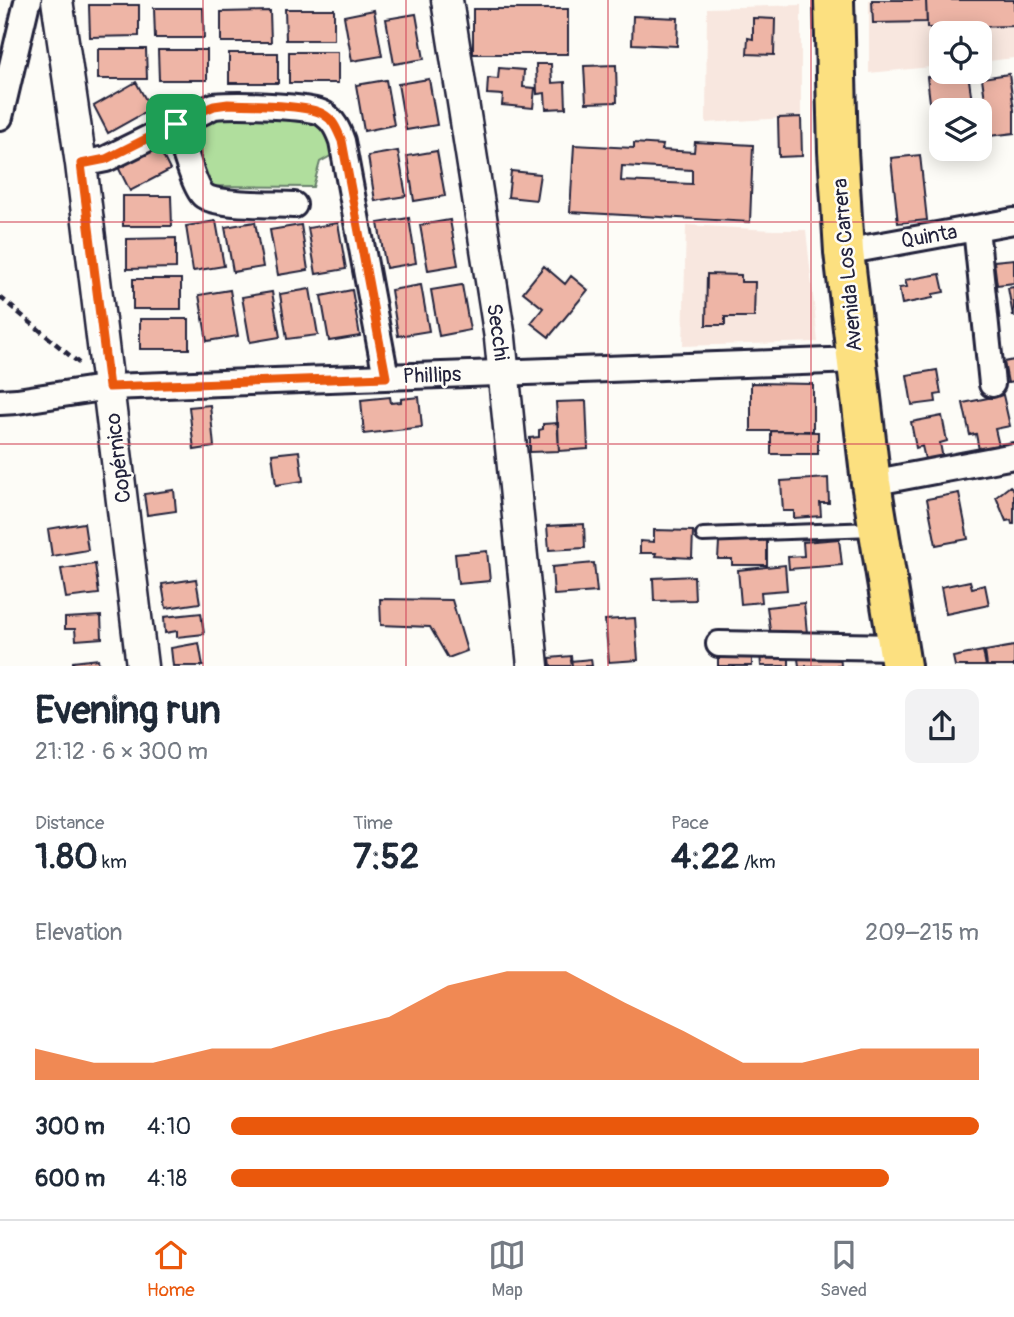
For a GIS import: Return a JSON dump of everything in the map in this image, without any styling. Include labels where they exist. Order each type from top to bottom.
[{"type":"main road","name":"Avenida Los Carrera","points":[[834,0],[844,252],[871,483],[900,656]]},
{"type":"street","points":[[1,110],[29,0]]},
{"type":"street","name":"Copérnico","points":[[57,0],[81,164],[142,666]]},
{"type":"street","name":"Secchi","points":[[447,0],[504,373],[533,666]]},
{"type":"street","points":[[81,164],[106,159],[214,106],[228,104],[308,108],[321,112],[331,119],[342,141],[386,377]]},
{"type":"street","points":[[176,124],[197,185],[204,196],[219,202],[294,205]]},
{"type":"street","name":"Quinta","points":[[844,252],[1014,221]]},
{"type":"street","points":[[976,228],[992,384]]},
{"type":"street","name":"Phillips","points":[[0,402],[109,387],[856,360]]},
{"type":"street","points":[[871,483],[1014,456]]},
{"type":"street","name":"Avenida Los Carrera","points":[[719,644],[900,656]]},
{"type":"lane","points":[[703,535],[878,529]]},
{"type":"path","points":[[0,297],[109,387]]},
{"type":"shaded area","points":[[869,0],[1014,0],[1014,58],[992,61],[992,21],[929,21],[929,67],[869,73]]},
{"type":"shaded area","points":[[801,5],[801,117],[706,123],[707,8]]},
{"type":"shaded area","points":[[686,225],[806,230],[818,342],[683,346]]},
{"type":"green space","points":[[212,116],[310,122],[325,127],[336,153],[320,162],[313,187],[202,186],[187,136],[196,124]]},
{"type":"building","points":[[872,0],[926,0],[927,22],[873,23]]},
{"type":"building","points":[[926,0],[1014,0],[1014,26],[992,27],[992,21],[929,21],[927,28]]},
{"type":"building","points":[[89,5],[139,5],[139,36],[90,37]]},
{"type":"building","points":[[154,8],[203,8],[204,38],[155,38]]},
{"type":"building","points":[[285,9],[334,9],[334,40],[286,40]]},
{"type":"building","points":[[473,9],[568,9],[568,54],[473,54]]},
{"type":"building","points":[[374,10],[382,56],[352,61],[344,16]]},
{"type":"building","points":[[270,11],[271,42],[221,42],[221,12]]},
{"type":"building","points":[[416,14],[424,59],[394,64],[386,19]]},
{"type":"building","points":[[633,16],[678,18],[677,46],[632,44]]},
{"type":"building","points":[[753,18],[775,19],[774,55],[747,54],[748,38],[753,39]]},
{"type":"building","points":[[98,49],[146,49],[147,79],[98,79]]},
{"type":"building","points":[[158,50],[207,50],[207,80],[159,80]]},
{"type":"building","points":[[289,52],[338,52],[338,83],[289,83]]},
{"type":"building","points":[[229,53],[278,53],[278,83],[229,83]]},
{"type":"building","points":[[536,64],[551,64],[552,83],[565,82],[566,108],[546,109],[545,93],[537,94]]},
{"type":"building","points":[[616,65],[617,102],[586,103],[584,66]]},
{"type":"building","points":[[499,68],[524,70],[523,87],[535,88],[533,108],[502,105],[503,95],[487,94],[488,78],[498,79]]},
{"type":"building","points":[[1009,74],[1014,133],[992,136],[992,98],[985,98],[983,84],[992,84],[992,77]]},
{"type":"building","points":[[927,77],[929,84],[970,84],[971,98],[930,98]]},
{"type":"building","points":[[429,79],[437,125],[406,130],[398,84]]},
{"type":"building","points":[[386,80],[394,125],[364,131],[356,85]]},
{"type":"building","points":[[136,82],[151,109],[108,133],[94,106]]},
{"type":"building","points":[[801,117],[802,156],[779,157],[778,118]]},
{"type":"building","points":[[156,142],[170,170],[130,191],[116,163]]},
{"type":"building","points":[[695,142],[753,145],[750,222],[570,212],[574,145],[634,148],[634,143],[663,145],[662,150],[694,152]],"holes":[[[622,166],[692,170],[692,184],[621,181]]]},
{"type":"building","points":[[398,151],[406,196],[375,201],[368,156]]},
{"type":"building","points":[[437,151],[445,196],[414,201],[407,156]]},
{"type":"building","points":[[920,155],[927,220],[898,223],[891,158]]},
{"type":"building","points":[[511,171],[540,174],[536,200],[508,197]]},
{"type":"building","points":[[123,196],[171,196],[172,226],[123,226]]},
{"type":"building","points":[[409,218],[416,263],[386,268],[378,223]]},
{"type":"building","points":[[450,220],[458,265],[428,270],[420,225]]},
{"type":"building","points":[[216,221],[224,266],[193,271],[186,226]]},
{"type":"building","points":[[255,222],[263,267],[233,272],[225,227]]},
{"type":"building","points":[[338,223],[346,269],[316,274],[308,228]]},
{"type":"building","points":[[301,225],[308,270],[278,275],[270,230]]},
{"type":"building","points":[[176,238],[176,268],[127,269],[127,239]]},
{"type":"building","points":[[1014,259],[1014,283],[997,285],[994,261]]},
{"type":"building","points":[[544,266],[565,284],[571,276],[588,290],[549,337],[531,323],[543,308],[523,292]]},
{"type":"building","points":[[707,274],[741,275],[741,282],[755,282],[754,317],[725,317],[725,325],[706,325]]},
{"type":"building","points":[[940,274],[944,292],[933,294],[933,298],[902,304],[899,288],[907,287],[905,280]]},
{"type":"building","points":[[133,279],[181,279],[181,309],[133,309]]},
{"type":"building","points":[[421,285],[429,331],[398,336],[391,290]]},
{"type":"building","points":[[462,285],[470,330],[439,336],[431,290]]},
{"type":"building","points":[[1014,287],[1014,316],[1013,316],[1008,288]]},
{"type":"building","points":[[310,289],[318,335],[287,339],[280,294]]},
{"type":"building","points":[[230,290],[238,336],[207,341],[199,295]]},
{"type":"building","points":[[352,290],[360,336],[329,341],[321,296]]},
{"type":"building","points":[[272,292],[280,337],[250,342],[242,297]]},
{"type":"building","points":[[140,319],[189,319],[189,349],[140,349]]},
{"type":"building","points":[[1014,360],[1014,382],[1008,383],[1004,362]]},
{"type":"building","points":[[937,370],[941,394],[935,395],[936,402],[912,405],[907,375]]},
{"type":"building","points":[[751,383],[813,384],[813,431],[751,431]]},
{"type":"building","points":[[1003,395],[1010,426],[995,429],[999,446],[979,450],[976,434],[970,435],[963,403]]},
{"type":"building","points":[[390,397],[391,403],[419,397],[422,427],[364,434],[361,400]]},
{"type":"building","points":[[586,401],[588,449],[559,451],[556,402]]},
{"type":"building","points":[[210,405],[214,447],[194,450],[189,407]]},
{"type":"building","points":[[942,416],[947,441],[940,443],[943,459],[926,463],[922,446],[916,448],[911,422]]},
{"type":"building","points":[[558,423],[559,451],[530,452],[530,438],[539,437],[543,424]]},
{"type":"building","points":[[771,431],[818,432],[818,454],[771,454]]},
{"type":"building","points":[[299,451],[303,481],[276,485],[272,454]]},
{"type":"building","points":[[828,478],[829,503],[820,503],[821,516],[794,518],[794,511],[783,511],[781,481]]},
{"type":"building","points":[[1010,486],[1014,490],[1014,524],[1011,520],[1006,521],[996,497]]},
{"type":"building","points":[[174,490],[176,511],[147,515],[144,494]]},
{"type":"building","points":[[959,493],[968,539],[936,545],[927,499]]},
{"type":"building","points":[[84,523],[88,550],[52,556],[48,529]]},
{"type":"building","points":[[584,524],[585,548],[549,550],[547,526]]},
{"type":"building","points":[[654,530],[693,531],[692,558],[640,553],[640,541],[654,542]]},
{"type":"building","points":[[728,536],[767,537],[767,565],[732,565],[732,559],[718,559],[719,542],[728,542]]},
{"type":"building","points":[[839,539],[842,565],[789,569],[788,557],[804,556],[803,542]]},
{"type":"building","points":[[487,551],[490,581],[458,584],[455,554]]},
{"type":"building","points":[[594,563],[597,592],[554,595],[552,567]]},
{"type":"building","points":[[95,564],[99,594],[66,598],[61,569]]},
{"type":"building","points":[[785,565],[787,590],[761,592],[762,602],[741,604],[738,570]]},
{"type":"building","points":[[694,576],[695,600],[654,601],[653,578]]},
{"type":"building","points":[[196,579],[200,603],[166,608],[162,584]]},
{"type":"building","points":[[970,581],[972,588],[985,585],[989,605],[946,614],[941,587]]},
{"type":"building","points":[[380,599],[452,600],[467,651],[448,658],[430,627],[381,625]]},
{"type":"building","points":[[804,603],[807,633],[771,637],[767,607]]},
{"type":"building","points":[[201,613],[204,634],[177,637],[177,631],[165,633],[164,617]]},
{"type":"building","points":[[101,616],[102,638],[76,640],[75,629],[65,629],[65,618]]},
{"type":"building","points":[[635,618],[638,660],[609,662],[605,620]]},
{"type":"building","points":[[199,643],[203,666],[173,666],[171,648]]},
{"type":"building","points":[[1014,646],[1014,666],[987,666],[985,651]]},
{"type":"building","points":[[718,651],[752,651],[752,666],[718,666]]},
{"type":"building","points":[[840,651],[841,666],[799,666],[798,659]]},
{"type":"building","points":[[983,651],[986,666],[955,666],[953,657]]},
{"type":"building","points":[[789,652],[789,666],[761,666],[760,653]]},
{"type":"building","points":[[571,656],[572,666],[551,666],[550,658]]},
{"type":"building","points":[[98,659],[99,666],[73,666],[73,662]]},
{"type":"building","points":[[591,659],[592,666],[572,666],[571,661]]},
{"type":"route","points":[[228,104],[308,108],[331,119],[342,141],[386,377],[109,387],[81,164],[106,159],[176,124],[214,106],[228,104]]}]
